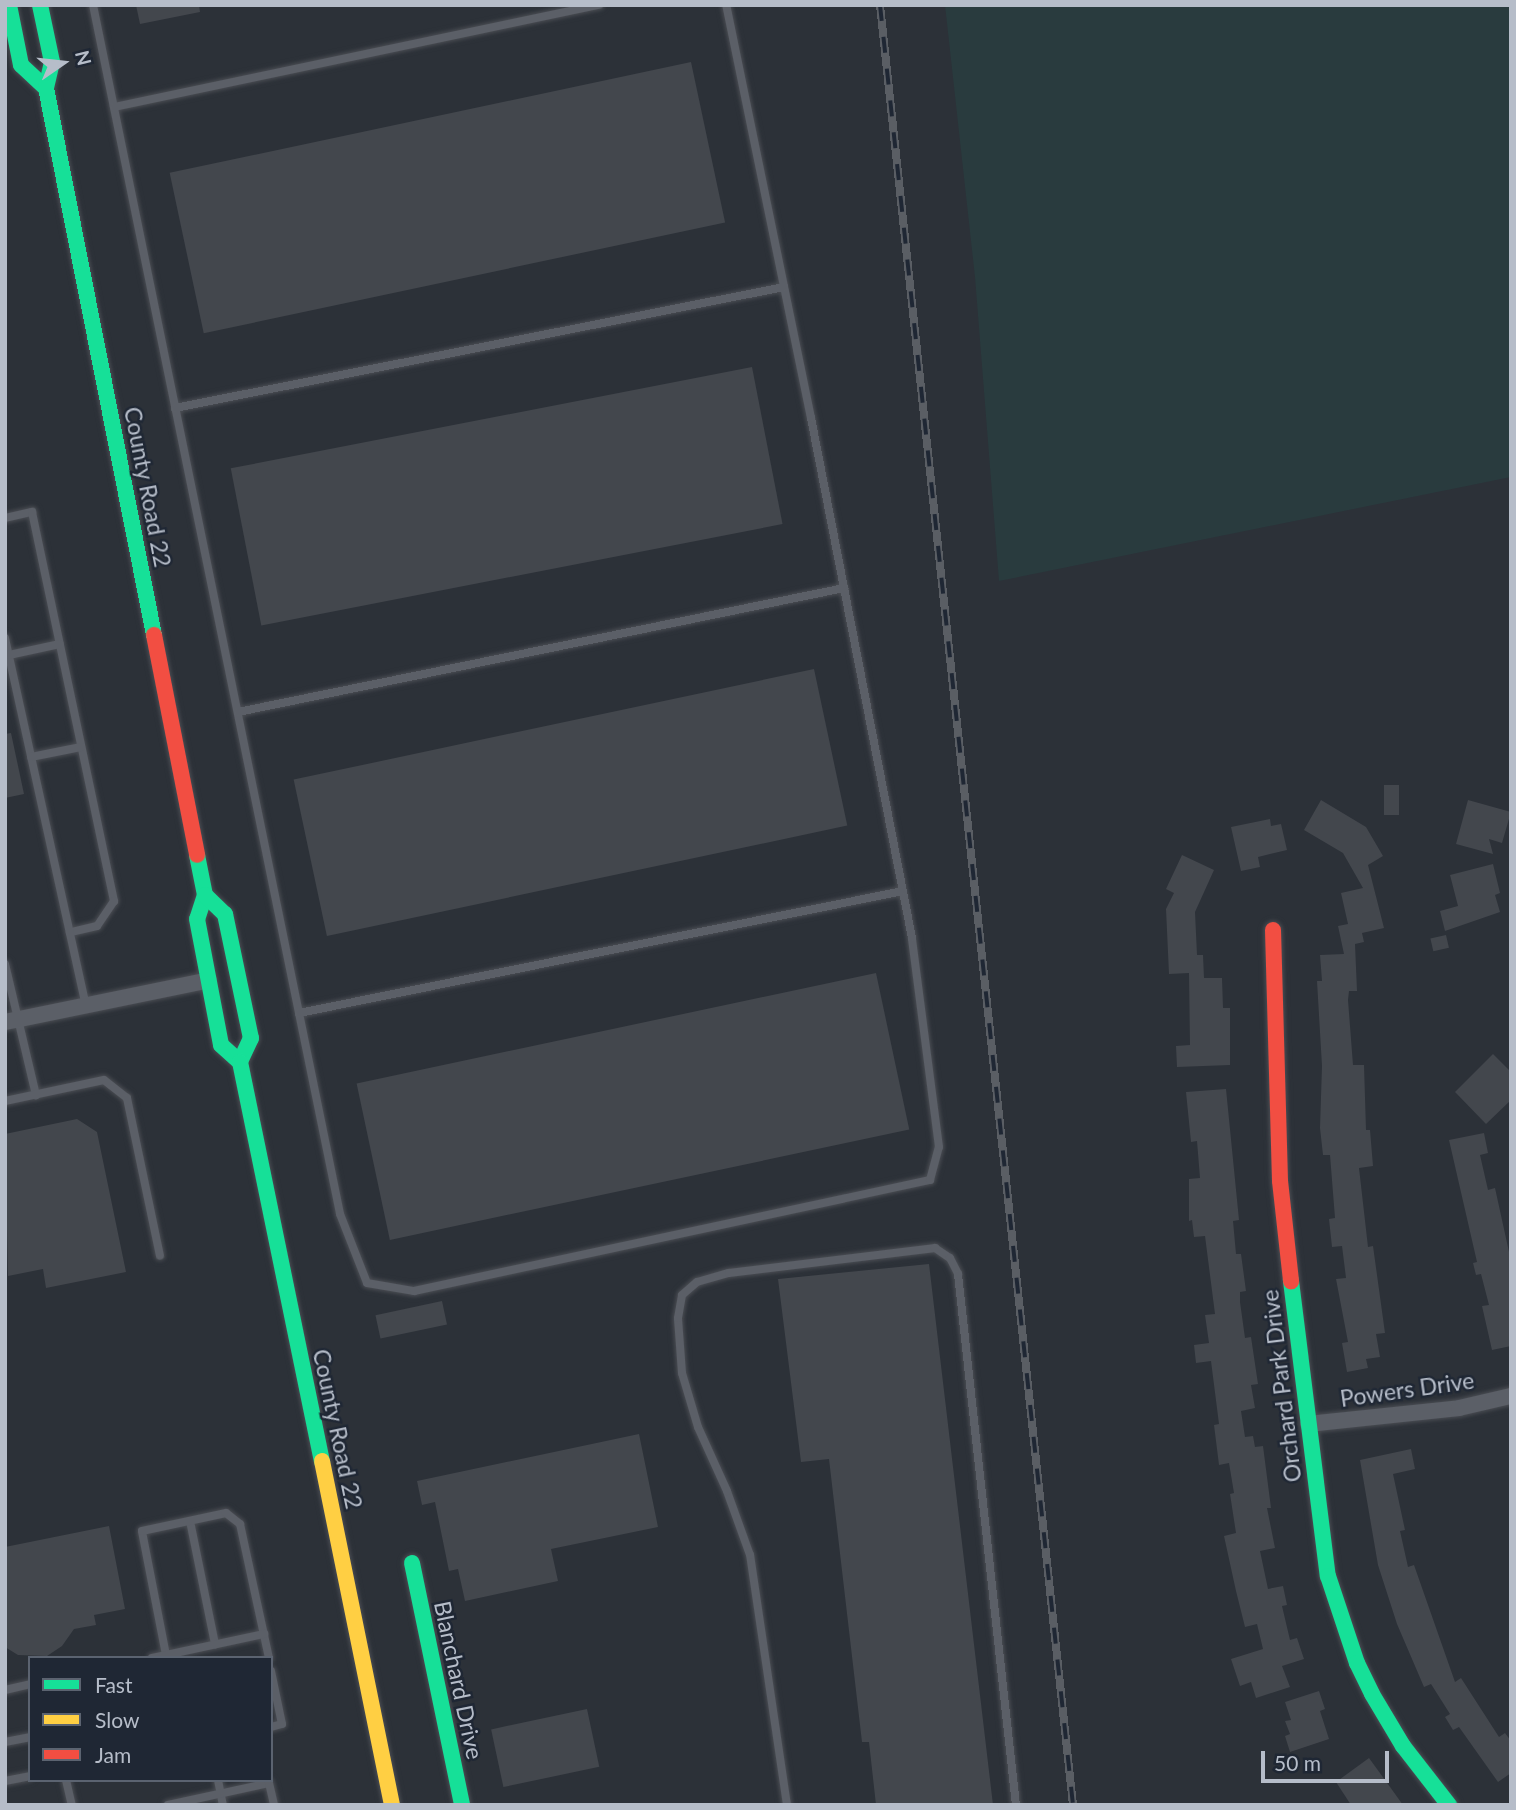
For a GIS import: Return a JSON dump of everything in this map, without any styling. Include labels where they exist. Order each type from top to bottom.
[{"type":"main road","points":[[9,5],[22,65],[46,88]]},
{"type":"main road","name":"County Road 22","points":[[40,5],[52,62],[46,88],[205,895],[197,919],[221,1045],[240,1062]]},
{"type":"main road","name":"County Road 22","points":[[205,895],[225,914],[251,1038],[240,1062],[392,1805]]},
{"type":"main road","name":"Orchard Park Drive","points":[[1273,930],[1277,1142],[1308,1424],[1328,1576],[1348,1637],[1386,1720],[1449,1805]]},
{"type":"main road","name":"Blanchard Drive","points":[[412,1563],[462,1805]]},
{"type":"street","points":[[11,1021],[209,980]]},
{"type":"street","name":"Powers Drive","points":[[1308,1424],[1460,1408],[1511,1396]]},
{"type":"lane","points":[[93,5],[340,1214],[367,1283],[414,1291],[930,1180],[939,1147],[912,939],[726,5]]},
{"type":"lane","points":[[114,107],[599,5]]},
{"type":"lane","points":[[175,408],[784,287]]},
{"type":"lane","points":[[5,518],[32,512],[114,901],[97,926],[69,932]]},
{"type":"lane","points":[[237,712],[844,588]]},
{"type":"lane","points":[[5,638],[86,1006]]},
{"type":"lane","points":[[9,655],[60,644]]},
{"type":"lane","points":[[31,757],[81,747]]},
{"type":"lane","points":[[299,1013],[903,891]]},
{"type":"lane","points":[[5,964],[11,1021],[36,1094]]},
{"type":"lane","points":[[5,1101],[103,1080],[127,1098],[160,1256]]},
{"type":"lane","points":[[787,1805],[750,1555],[727,1491],[698,1427],[682,1373],[678,1318],[682,1295],[697,1282],[729,1273],[935,1248],[950,1258],[958,1274],[1016,1805]]},
{"type":"lane","points":[[166,1655],[142,1531],[226,1514],[240,1524],[269,1656]]},
{"type":"lane","points":[[190,1521],[215,1644]]},
{"type":"lane","points":[[161,1656],[264,1634]]},
{"type":"lane","points":[[5,1690],[28,1685]]},
{"type":"lane","points":[[273,1687],[282,1724],[273,1726]]},
{"type":"lane","points":[[5,1742],[28,1737]]},
{"type":"lane","points":[[5,1782],[28,1776]]},
{"type":"lane","points":[[66,1782],[72,1805]]},
{"type":"lane","points":[[218,1782],[223,1805]]},
{"type":"lane","points":[[168,1805],[269,1783],[274,1805]]},
{"type":"shaded area","points":[[945,5],[1511,5],[1511,477],[999,581],[975,277]]},
{"type":"building","points":[[136,5],[199,5],[200,12],[140,24]]},
{"type":"building","points":[[691,62],[725,222],[204,333],[170,173]]},
{"type":"building","points":[[752,367],[783,524],[261,625],[231,468]]},
{"type":"building","points":[[814,669],[847,826],[327,936],[294,780]]},
{"type":"building","points":[[11,733],[24,794],[5,798],[5,734]]},
{"type":"building","points":[[1384,785],[1399,785],[1399,815],[1384,815]]},
{"type":"building","points":[[1321,800],[1366,827],[1383,856],[1368,865],[1384,928],[1362,933],[1364,942],[1355,944],[1357,991],[1349,991],[1348,1000],[1353,1065],[1364,1065],[1366,1130],[1370,1130],[1373,1166],[1359,1168],[1368,1247],[1373,1246],[1385,1333],[1376,1334],[1380,1357],[1366,1359],[1368,1368],[1347,1372],[1342,1343],[1348,1342],[1336,1279],[1346,1278],[1342,1246],[1332,1247],[1329,1219],[1335,1218],[1330,1155],[1323,1155],[1320,1128],[1322,1066],[1317,981],[1322,981],[1320,955],[1344,954],[1338,926],[1348,924],[1341,893],[1363,888],[1343,853],[1304,830]]},
{"type":"building","points":[[1468,800],[1511,812],[1502,843],[1489,839],[1493,854],[1456,844]]},
{"type":"building","points":[[1270,819],[1271,826],[1281,824],[1287,850],[1258,857],[1260,867],[1241,871],[1231,827]]},
{"type":"building","points":[[1182,855],[1214,870],[1195,912],[1197,955],[1203,955],[1204,978],[1222,978],[1223,1008],[1230,1008],[1230,1065],[1177,1067],[1176,1046],[1190,1045],[1189,973],[1169,974],[1166,909],[1174,893],[1166,889]]},
{"type":"building","points":[[1493,864],[1500,893],[1495,895],[1500,912],[1445,931],[1440,911],[1458,906],[1450,875]]},
{"type":"building","points":[[1446,935],[1449,948],[1433,951],[1430,939]]},
{"type":"building","points":[[876,973],[909,1130],[390,1240],[357,1083]]},
{"type":"building","points":[[1493,1054],[1511,1072],[1511,1100],[1486,1124],[1455,1092]]},
{"type":"building","points":[[1226,1089],[1239,1220],[1233,1221],[1236,1254],[1241,1254],[1246,1291],[1240,1292],[1240,1302],[1245,1338],[1251,1337],[1258,1384],[1251,1385],[1255,1408],[1241,1411],[1245,1437],[1253,1436],[1255,1447],[1263,1446],[1271,1508],[1267,1508],[1275,1548],[1260,1551],[1268,1589],[1283,1586],[1287,1605],[1282,1606],[1290,1640],[1297,1638],[1304,1659],[1282,1666],[1290,1687],[1256,1698],[1251,1682],[1240,1686],[1231,1659],[1263,1649],[1257,1624],[1245,1627],[1236,1591],[1224,1536],[1236,1533],[1229,1463],[1219,1465],[1214,1425],[1219,1424],[1211,1361],[1196,1363],[1194,1345],[1209,1343],[1205,1315],[1215,1314],[1205,1236],[1194,1237],[1192,1220],[1189,1221],[1189,1179],[1200,1178],[1197,1141],[1191,1142],[1186,1092]]},
{"type":"building","points":[[77,1119],[97,1132],[126,1272],[46,1288],[43,1269],[8,1276],[5,1134]]},
{"type":"building","points":[[1484,1133],[1488,1153],[1480,1155],[1488,1190],[1495,1188],[1511,1261],[1511,1346],[1492,1350],[1482,1306],[1489,1305],[1481,1274],[1476,1275],[1473,1263],[1477,1262],[1449,1140]]},
{"type":"building","points":[[929,1264],[993,1805],[876,1805],[869,1742],[862,1742],[829,1459],[801,1462],[778,1279]]},
{"type":"building","points":[[442,1301],[447,1324],[380,1339],[375,1315]]},
{"type":"building","points":[[639,1434],[658,1527],[551,1549],[558,1581],[465,1601],[458,1569],[449,1571],[435,1502],[422,1505],[417,1481]]},
{"type":"building","points":[[1411,1449],[1415,1469],[1393,1474],[1405,1530],[1400,1531],[1408,1567],[1414,1565],[1455,1682],[1461,1678],[1499,1737],[1505,1733],[1511,1741],[1511,1773],[1498,1782],[1459,1727],[1453,1730],[1445,1717],[1450,1714],[1431,1684],[1424,1687],[1397,1624],[1378,1565],[1360,1460]]},
{"type":"building","points":[[109,1526],[125,1609],[94,1615],[96,1625],[74,1629],[62,1646],[47,1656],[18,1655],[5,1647],[5,1547]]},
{"type":"building","points":[[1319,1691],[1325,1709],[1320,1711],[1329,1739],[1290,1752],[1285,1736],[1290,1734],[1285,1721],[1291,1720],[1285,1702]]},
{"type":"building","points":[[587,1709],[599,1767],[503,1787],[491,1729]]},
{"type":"building","points":[[1369,1758],[1403,1805],[1351,1805],[1336,1782]]},
{"type":"railway","points":[[880,5],[1073,1805]]},
{"type":"traffic: fast","points":[[9,5],[21,65],[46,88]]},
{"type":"traffic: fast","points":[[40,5],[52,62],[46,88],[154,635]]},
{"type":"traffic: fast","points":[[197,855],[205,895],[197,919],[221,1045],[240,1062]]},
{"type":"traffic: fast","points":[[205,895],[225,914],[251,1038],[240,1062],[322,1461]]},
{"type":"traffic: fast","points":[[1291,1281],[1328,1576],[1357,1663],[1372,1694],[1403,1746],[1449,1805]]},
{"type":"traffic: fast","points":[[412,1563],[462,1805]]},
{"type":"traffic: slow","points":[[322,1461],[392,1805]]},
{"type":"traffic: jam","points":[[154,635],[197,855]]},
{"type":"traffic: jam","points":[[1273,930],[1280,1181],[1291,1281]]}]
